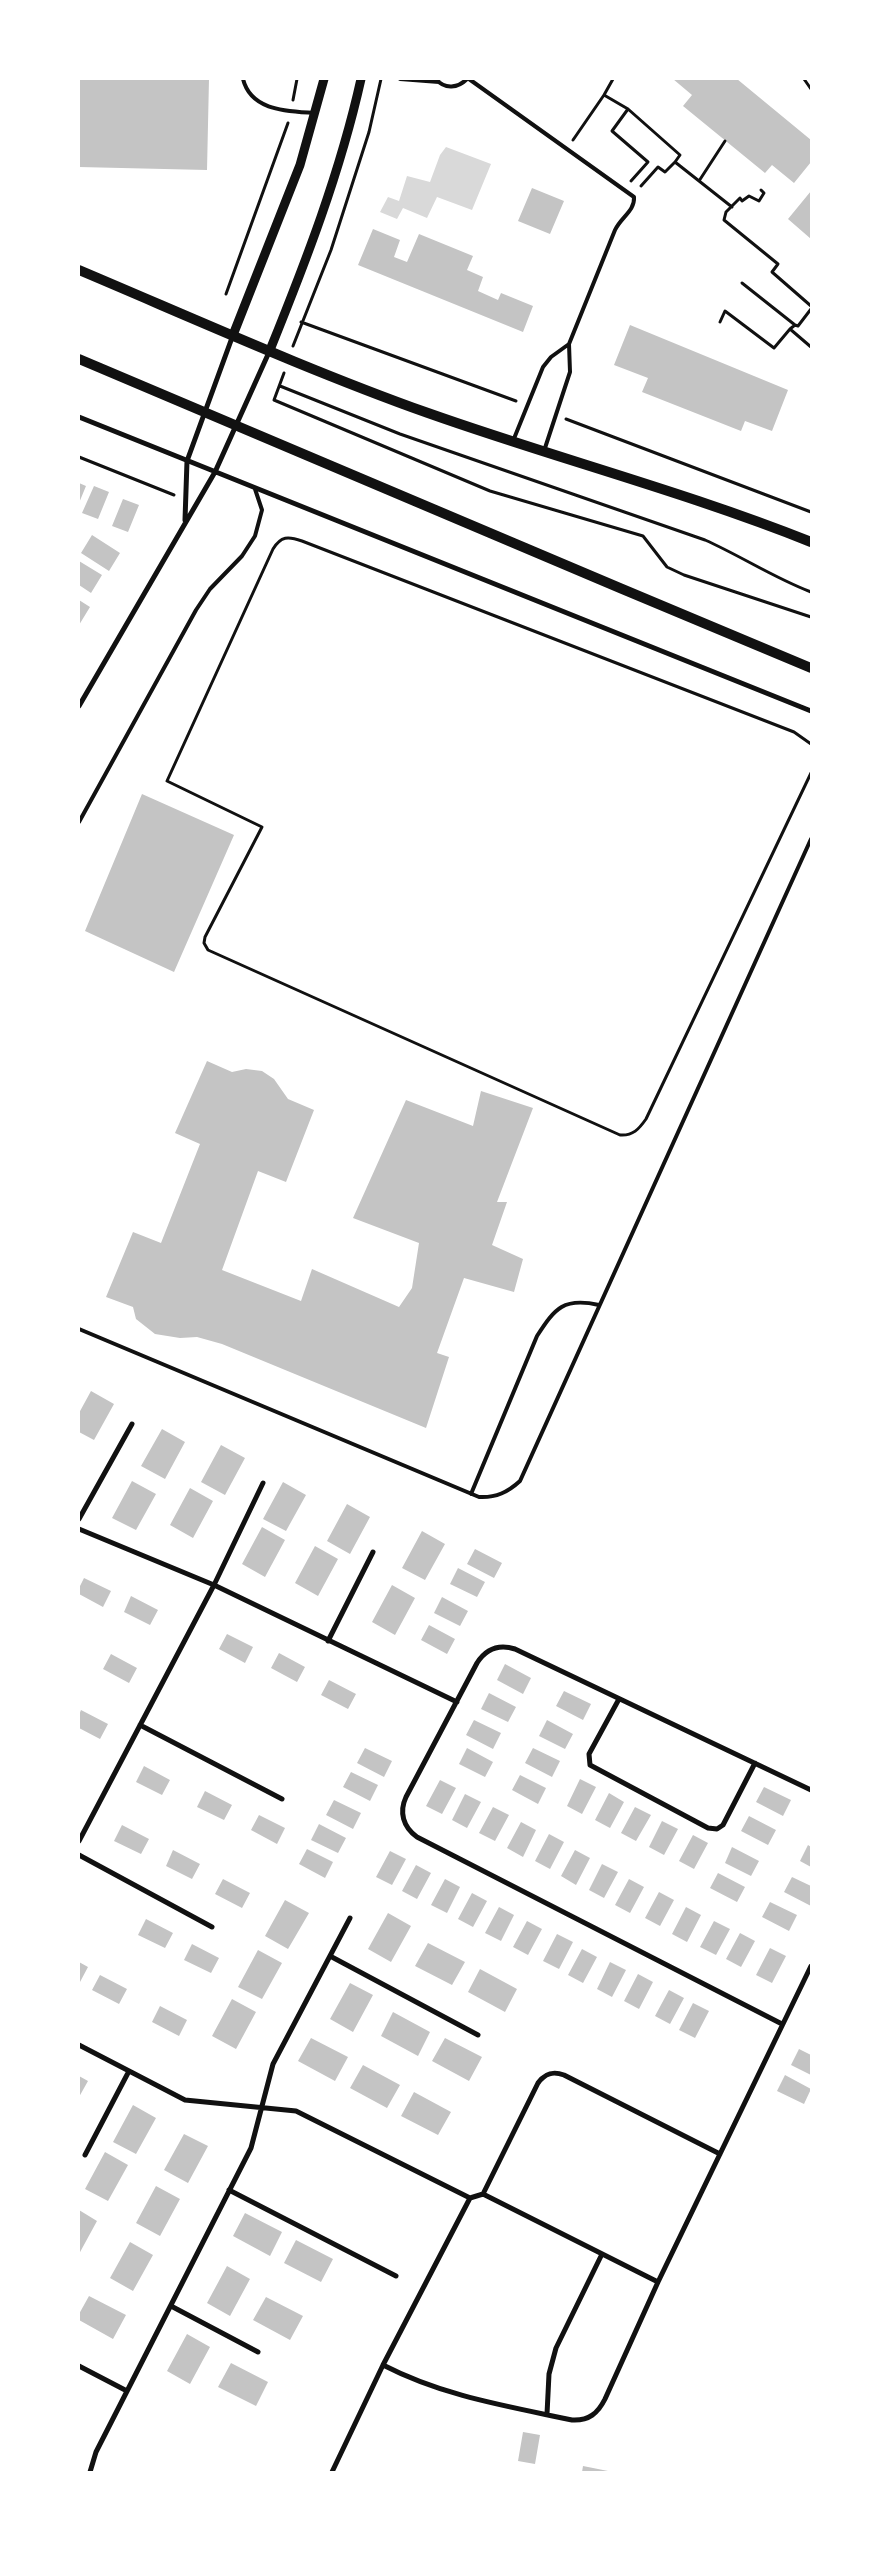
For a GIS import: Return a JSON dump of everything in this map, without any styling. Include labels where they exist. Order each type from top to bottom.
[{"type":"main road","points":[[79,270],[289,358],[426,412],[544,453],[731,512],[811,542]]},
{"type":"main road","points":[[79,358],[811,668]]},
{"type":"street","points":[[185,521],[187,461],[233,335],[287,203],[324,79]]},
{"type":"street","points":[[79,706],[185,521],[216,472],[238,425],[284,316],[329,197],[361,79]]},
{"type":"street","points":[[79,418],[811,711]]},
{"type":"street","points":[[79,1519],[132,1424]]},
{"type":"street","points":[[79,1841],[214,1585],[263,1483]]},
{"type":"street","points":[[79,1529],[214,1585],[328,1641],[403,1674],[456,1702]]},
{"type":"street","points":[[328,1641],[373,1552]]},
{"type":"street","points":[[782,2024],[418,1837],[409,1830],[404,1819],[403,1808],[406,1797],[481,1656],[493,1648],[508,1647],[811,1790]]},
{"type":"street","points":[[619,1699],[589,1754],[590,1765],[708,1828],[717,1829],[723,1825],[754,1763]]},
{"type":"street","points":[[140,1725],[282,1799]]},
{"type":"street","points":[[79,1855],[212,1927]]},
{"type":"street","points":[[90,2472],[96,2452],[251,2148],[273,2064],[350,1918]]},
{"type":"street","points":[[330,1956],[478,2035]]},
{"type":"street","points":[[383,2365],[429,2386],[547,2414],[579,2420],[591,2417],[601,2407],[658,2282],[811,1966]]},
{"type":"street","points":[[79,2045],[185,2100],[296,2111],[470,2198],[483,2194],[658,2282]]},
{"type":"street","points":[[85,2155],[130,2071]]},
{"type":"street","points":[[483,2194],[538,2082],[548,2074],[564,2075],[720,2154]]},
{"type":"street","points":[[229,2190],[396,2276]]},
{"type":"street","points":[[332,2472],[383,2365],[470,2198]]},
{"type":"street","points":[[547,2414],[549,2374],[556,2348],[602,2254]]},
{"type":"street","points":[[170,2306],[258,2352]]},
{"type":"street","points":[[79,2366],[127,2391]]},
{"type":"lane","points":[[243,79],[251,94],[262,104],[291,112],[315,114]]},
{"type":"lane","points":[[400,79],[438,81],[454,87],[468,79],[633,195],[635,203],[615,230],[569,344],[570,372],[544,453]]},
{"type":"lane","points":[[512,442],[543,367],[551,357],[569,344]]},
{"type":"lane","points":[[79,822],[196,610],[210,589],[242,556],[254,536],[262,510],[255,488]]},
{"type":"lane","points":[[79,1329],[471,1494],[479,1497],[499,1495],[520,1480],[811,839]]},
{"type":"lane","points":[[471,1494],[537,1336],[547,1321],[558,1307],[569,1303],[583,1302],[600,1305]]},
{"type":"path","points":[[226,294],[291,112],[297,79]]},
{"type":"path","points":[[381,79],[369,132],[336,231],[274,400],[490,491],[643,536],[667,567],[684,575],[811,617]]},
{"type":"path","points":[[568,148],[613,79]]},
{"type":"path","points":[[804,79],[811,89]]},
{"type":"path","points":[[604,95],[628,109],[680,155],[665,172],[658,167],[633,195]]},
{"type":"path","points":[[624,188],[648,162],[612,131],[628,109]]},
{"type":"path","points":[[699,181],[726,140]]},
{"type":"path","points":[[675,162],[732,207]]},
{"type":"path","points":[[742,283],[798,326],[811,307],[772,272],[778,264],[724,220],[726,212],[740,198],[742,201],[749,196],[759,201],[764,194],[761,190]]},
{"type":"path","points":[[720,322],[726,311],[774,348],[795,324]]},
{"type":"path","points":[[284,316],[527,405]]},
{"type":"path","points":[[790,329],[811,347]]},
{"type":"path","points":[[280,386],[400,434],[705,540],[779,580],[811,592]]},
{"type":"path","points":[[557,416],[811,512]]},
{"type":"path","points":[[79,457],[186,500]]},
{"type":"path","points":[[811,744],[794,732],[291,537],[279,540],[273,549],[167,781],[262,827],[205,937],[204,943],[208,950],[620,1135],[628,1136],[639,1129],[646,1119],[811,773]]},
{"type":"shaded area","points":[[446,147],[491,164],[472,210],[437,197],[427,218],[403,208],[397,219],[380,212],[388,197],[399,201],[407,176],[430,182],[440,155]]},
{"type":"building","points":[[79,79],[209,79],[207,170],[79,167]]},
{"type":"building","points":[[673,79],[737,79],[811,140],[811,162],[794,183],[772,165],[765,173],[683,106],[692,95]]},
{"type":"building","points":[[532,188],[564,201],[550,234],[518,221]]},
{"type":"building","points":[[811,191],[811,239],[788,219]]},
{"type":"building","points":[[373,229],[400,240],[394,257],[407,262],[419,234],[473,256],[467,270],[483,277],[478,291],[498,300],[501,293],[533,306],[523,332],[358,265]]},
{"type":"building","points":[[630,325],[788,390],[772,431],[745,421],[741,431],[642,392],[648,378],[614,365]]},
{"type":"building","points":[[79,483],[86,486],[79,503]]},
{"type":"building","points":[[94,486],[109,492],[98,519],[82,513]]},
{"type":"building","points":[[123,499],[139,505],[128,532],[112,526]]},
{"type":"building","points":[[92,535],[120,553],[109,571],[81,553]]},
{"type":"building","points":[[79,561],[102,575],[91,593],[79,585]]},
{"type":"building","points":[[79,600],[90,607],[79,625]]},
{"type":"building","points":[[142,794],[234,835],[174,972],[85,931]]},
{"type":"building","points":[[207,1061],[232,1072],[246,1069],[262,1071],[274,1079],[288,1099],[314,1110],[286,1182],[258,1171],[222,1270],[301,1301],[312,1269],[399,1307],[412,1288],[419,1243],[353,1218],[406,1100],[473,1126],[481,1091],[533,1108],[497,1202],[507,1202],[492,1245],[523,1259],[514,1292],[464,1278],[437,1353],[449,1357],[426,1428],[222,1344],[197,1337],[180,1338],[155,1334],[136,1319],[133,1307],[106,1297],[133,1232],[161,1243],[200,1144],[175,1133]]},
{"type":"building","points":[[91,1391],[114,1404],[94,1440],[79,1432],[79,1413]]},
{"type":"building","points":[[162,1429],[185,1442],[165,1479],[141,1466]]},
{"type":"building","points":[[221,1445],[245,1458],[225,1495],[201,1482]]},
{"type":"building","points":[[132,1481],[156,1494],[136,1530],[112,1518]]},
{"type":"building","points":[[283,1482],[306,1495],[286,1531],[263,1519]]},
{"type":"building","points":[[190,1488],[213,1501],[193,1538],[170,1525]]},
{"type":"building","points":[[347,1504],[370,1517],[350,1554],[327,1541]]},
{"type":"building","points":[[262,1527],[285,1540],[265,1577],[242,1564]]},
{"type":"building","points":[[422,1531],[445,1544],[425,1580],[402,1568]]},
{"type":"building","points":[[315,1546],[338,1559],[318,1596],[295,1583]]},
{"type":"building","points":[[475,1549],[502,1563],[494,1578],[467,1564]]},
{"type":"building","points":[[458,1568],[485,1582],[477,1597],[450,1584]]},
{"type":"building","points":[[84,1578],[111,1591],[103,1607],[79,1594],[79,1588]]},
{"type":"building","points":[[392,1585],[415,1598],[395,1635],[372,1622]]},
{"type":"building","points":[[131,1596],[158,1610],[150,1625],[124,1612]]},
{"type":"building","points":[[442,1597],[468,1611],[460,1626],[434,1613]]},
{"type":"building","points":[[429,1625],[455,1639],[447,1654],[421,1640]]},
{"type":"building","points":[[227,1634],[253,1647],[245,1663],[219,1649]]},
{"type":"building","points":[[279,1653],[305,1667],[297,1682],[271,1668]]},
{"type":"building","points":[[111,1654],[137,1668],[129,1683],[103,1669]]},
{"type":"building","points":[[505,1664],[531,1678],[523,1694],[497,1680]]},
{"type":"building","points":[[329,1680],[356,1694],[348,1709],[321,1695]]},
{"type":"building","points":[[564,1691],[591,1704],[583,1720],[556,1706]]},
{"type":"building","points":[[489,1693],[516,1707],[508,1722],[481,1709]]},
{"type":"building","points":[[81,1710],[108,1724],[100,1739],[79,1728]]},
{"type":"building","points":[[474,1720],[501,1733],[493,1749],[466,1735]]},
{"type":"building","points":[[547,1720],[573,1734],[565,1749],[539,1736]]},
{"type":"building","points":[[365,1748],[392,1761],[384,1777],[357,1763]]},
{"type":"building","points":[[467,1748],[493,1762],[485,1777],[459,1764]]},
{"type":"building","points":[[533,1748],[560,1761],[552,1777],[525,1763]]},
{"type":"building","points":[[144,1766],[170,1780],[162,1795],[136,1782]]},
{"type":"building","points":[[351,1772],[378,1785],[370,1801],[343,1787]]},
{"type":"building","points":[[520,1775],[546,1788],[538,1804],[512,1790]]},
{"type":"building","points":[[580,1779],[596,1787],[582,1814],[567,1806]]},
{"type":"building","points":[[440,1780],[456,1788],[442,1814],[426,1806]]},
{"type":"building","points":[[764,1787],[791,1800],[783,1816],[756,1802]]},
{"type":"building","points":[[205,1791],[232,1805],[224,1820],[197,1807]]},
{"type":"building","points":[[609,1793],[624,1802],[610,1828],[595,1820]]},
{"type":"building","points":[[465,1794],[481,1802],[467,1828],[452,1820]]},
{"type":"building","points":[[334,1800],[361,1813],[353,1829],[326,1815]]},
{"type":"building","points":[[493,1807],[509,1815],[495,1841],[479,1833]]},
{"type":"building","points":[[635,1807],[651,1815],[636,1841],[621,1833]]},
{"type":"building","points":[[259,1815],[285,1828],[277,1844],[251,1830]]},
{"type":"building","points":[[749,1816],[776,1830],[768,1845],[741,1831]]},
{"type":"building","points":[[662,1821],[678,1829],[664,1855],[649,1847]]},
{"type":"building","points":[[521,1822],[536,1830],[523,1857],[507,1848]]},
{"type":"building","points":[[319,1824],[346,1838],[338,1853],[311,1840]]},
{"type":"building","points":[[122,1825],[149,1839],[141,1854],[114,1841]]},
{"type":"building","points":[[549,1834],[564,1842],[550,1869],[535,1861]]},
{"type":"building","points":[[693,1835],[708,1843],[694,1869],[679,1861]]},
{"type":"building","points":[[808,1845],[811,1847],[811,1867],[800,1861]]},
{"type":"building","points":[[732,1847],[759,1861],[751,1876],[725,1863]]},
{"type":"building","points":[[307,1849],[333,1862],[325,1878],[299,1864]]},
{"type":"building","points":[[173,1850],[200,1864],[192,1879],[166,1866]]},
{"type":"building","points":[[575,1850],[590,1858],[576,1885],[561,1876]]},
{"type":"building","points":[[390,1851],[406,1859],[392,1885],[376,1877]]},
{"type":"building","points":[[602,1864],[618,1872],[604,1898],[589,1890]]},
{"type":"building","points":[[416,1865],[431,1873],[417,1899],[402,1891]]},
{"type":"building","points":[[718,1873],[745,1887],[737,1902],[710,1888]]},
{"type":"building","points":[[792,1877],[811,1886],[811,1906],[784,1892]]},
{"type":"building","points":[[223,1879],[250,1893],[242,1908],[215,1894]]},
{"type":"building","points":[[445,1879],[460,1887],[447,1913],[431,1905]]},
{"type":"building","points":[[629,1879],[644,1887],[630,1913],[615,1905]]},
{"type":"building","points":[[659,1892],[674,1900],[660,1926],[645,1918]]},
{"type":"building","points":[[472,1893],[487,1901],[473,1927],[458,1919]]},
{"type":"building","points":[[285,1900],[309,1913],[288,1949],[265,1936]]},
{"type":"building","points":[[770,1902],[797,1915],[789,1931],[762,1917]]},
{"type":"building","points":[[499,1907],[514,1915],[501,1941],[485,1933]]},
{"type":"building","points":[[686,1907],[701,1915],[687,1942],[672,1934]]},
{"type":"building","points":[[388,1913],[411,1926],[391,1962],[368,1949]]},
{"type":"building","points":[[146,1919],[173,1933],[165,1948],[138,1935]]},
{"type":"building","points":[[527,1921],[542,1929],[528,1955],[513,1947]]},
{"type":"building","points":[[714,1921],[730,1929],[716,1955],[700,1947]]},
{"type":"building","points":[[740,1933],[755,1941],[741,1967],[726,1959]]},
{"type":"building","points":[[557,1934],[573,1942],[559,1969],[543,1961]]},
{"type":"building","points":[[428,1943],[465,1962],[452,1985],[415,1966]]},
{"type":"building","points":[[192,1944],[219,1958],[211,1973],[184,1960]]},
{"type":"building","points":[[770,1948],[786,1956],[772,1983],[756,1975]]},
{"type":"building","points":[[582,1949],[597,1957],[583,1983],[568,1975]]},
{"type":"building","points":[[258,1950],[282,1963],[262,1999],[238,1987]]},
{"type":"building","points":[[79,1962],[88,1967],[80,1982],[79,1981]]},
{"type":"building","points":[[610,1962],[626,1970],[612,1997],[597,1989]]},
{"type":"building","points":[[480,1969],[517,1989],[505,2012],[468,1992]]},
{"type":"building","points":[[638,1974],[653,1982],[639,2009],[624,2001]]},
{"type":"building","points":[[100,1975],[127,1989],[119,2004],[92,1990]]},
{"type":"building","points":[[350,1983],[373,1995],[353,2032],[330,2019]]},
{"type":"building","points":[[669,1990],[684,1998],[670,2024],[655,2016]]},
{"type":"building","points":[[232,1999],[256,2012],[236,2049],[212,2036]]},
{"type":"building","points":[[693,2003],[709,2011],[695,2038],[679,2030]]},
{"type":"building","points":[[160,2006],[187,2020],[179,2036],[152,2022]]},
{"type":"building","points":[[393,2012],[430,2032],[418,2056],[381,2036]]},
{"type":"building","points":[[311,2038],[348,2057],[335,2081],[298,2061]]},
{"type":"building","points":[[445,2038],[482,2057],[469,2081],[432,2061]]},
{"type":"building","points":[[799,2049],[811,2055],[811,2075],[791,2065]]},
{"type":"building","points":[[363,2065],[400,2085],[387,2108],[350,2088]]},
{"type":"building","points":[[785,2075],[811,2089],[804,2104],[777,2091]]},
{"type":"building","points":[[79,2076],[88,2081],[79,2097]]},
{"type":"building","points":[[414,2092],[451,2112],[438,2135],[401,2116]]},
{"type":"building","points":[[133,2105],[156,2118],[136,2154],[113,2142]]},
{"type":"building","points":[[184,2134],[208,2146],[188,2183],[164,2170]]},
{"type":"building","points":[[105,2152],[128,2165],[108,2201],[85,2189]]},
{"type":"building","points":[[156,2186],[180,2199],[160,2236],[136,2223]]},
{"type":"building","points":[[79,2210],[97,2221],[79,2254]]},
{"type":"building","points":[[245,2213],[282,2232],[270,2256],[233,2236]]},
{"type":"building","points":[[296,2240],[333,2259],[321,2282],[284,2263]]},
{"type":"building","points":[[130,2242],[153,2255],[133,2291],[110,2278]]},
{"type":"building","points":[[227,2266],[250,2279],[230,2316],[207,2303]]},
{"type":"building","points":[[89,2296],[126,2315],[113,2339],[79,2320],[79,2314]]},
{"type":"building","points":[[266,2297],[303,2316],[290,2340],[253,2320]]},
{"type":"building","points":[[187,2334],[210,2347],[190,2384],[167,2371]]},
{"type":"building","points":[[231,2363],[268,2382],[256,2406],[218,2387]]},
{"type":"building","points":[[523,2432],[540,2435],[535,2464],[518,2461]]},
{"type":"building","points":[[583,2466],[608,2471],[582,2472]]}]
